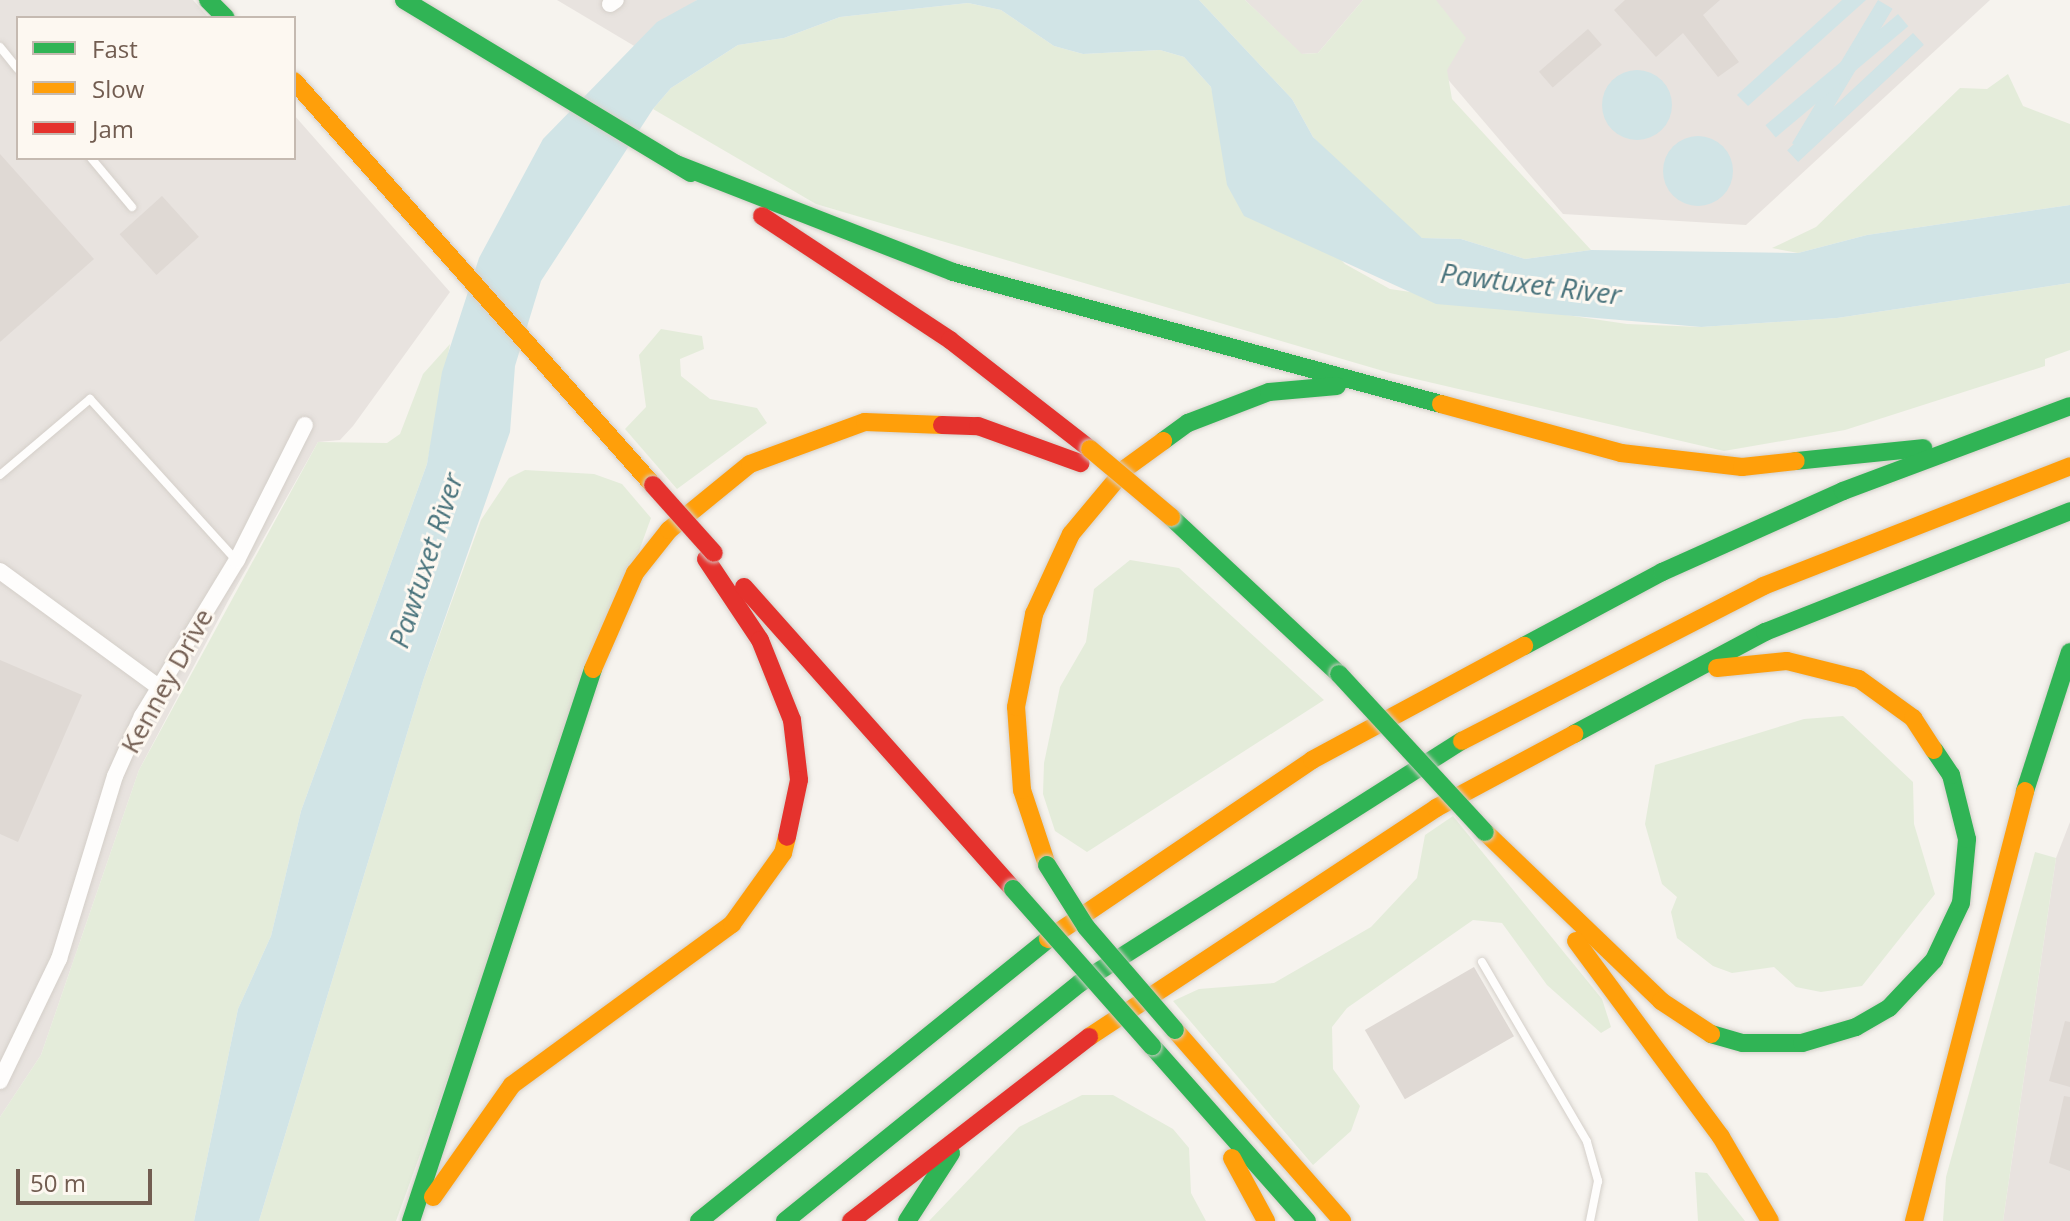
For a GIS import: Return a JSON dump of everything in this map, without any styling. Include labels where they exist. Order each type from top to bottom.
[{"type":"highway","points":[[208,0],[224,16]]},
{"type":"highway","points":[[222,0],[236,16]]},
{"type":"highway","points":[[404,0],[891,298],[1085,456],[1171,517],[1339,674],[1485,832],[1661,1001],[1724,1039],[1763,1045],[1822,1039],[1871,1020],[1906,994],[1945,943],[1967,862],[1959,795],[1928,736],[1870,686],[1802,662],[1740,663],[1655,690]]},
{"type":"highway","points":[[296,85],[653,485],[710,556],[1013,889],[1307,1221]]},
{"type":"highway","points":[[676,164],[915,260],[1395,392],[1687,465],[1783,465],[1969,442]]},
{"type":"highway","points":[[1342,1221],[1086,927],[1047,865],[1020,775],[1018,692],[1038,601],[1078,523],[1141,456],[1220,407],[1301,386],[1395,392]]},
{"type":"highway","points":[[699,1221],[1033,947],[1312,760],[1649,578],[1969,442],[2070,406]]},
{"type":"highway","points":[[411,1221],[604,635],[635,573],[669,530],[750,464],[865,422],[978,426],[1085,456]]},
{"type":"highway","points":[[785,1221],[1080,983],[1413,766],[1763,586],[2070,466]]},
{"type":"highway","points":[[851,1221],[1052,1063],[1324,876],[1655,690],[1810,613],[2070,511]]},
{"type":"highway","points":[[422,1221],[461,1148],[512,1085],[732,924],[783,853],[799,780],[792,720],[760,640],[710,556]]},
{"type":"highway","points":[[1914,1221],[2040,734],[2070,652]]},
{"type":"highway","points":[[1485,832],[1663,1055],[1770,1221]]},
{"type":"highway","points":[[1152,1046],[1240,1170],[1266,1221]]},
{"type":"highway","points":[[907,1221],[946,1158],[1052,1063]]},
{"type":"street","name":"Kenney Drive","points":[[0,1081],[59,959],[115,776],[157,686],[237,560],[305,425]]},
{"type":"street","points":[[0,571],[157,686]]},
{"type":"lane","points":[[0,47],[16,67]]},
{"type":"lane","points":[[93,160],[132,207]]},
{"type":"lane","points":[[0,475],[90,399],[237,560]]},
{"type":"lane","points":[[1482,962],[1587,1142],[1598,1181],[1590,1221]]},
{"type":"shaded area","points":[[0,0],[193,0],[207,16],[16,16],[16,160],[296,160],[296,117],[450,292],[353,426],[340,440],[318,442],[228,601],[139,770],[41,1055],[0,1117]]},
{"type":"shaded area","points":[[557,0],[697,0],[636,47]]},
{"type":"shaded area","points":[[1245,0],[1363,0],[1318,53],[1301,54]]},
{"type":"shaded area","points":[[1380,0],[1990,0],[1746,225],[1563,214]]},
{"type":"shaded area","points":[[2070,822],[2070,1221],[2003,1221],[2056,858]]},
{"type":"green space","points":[[1199,0],[1245,0],[1302,54],[1318,53],[1363,0],[1436,0],[1466,38],[1447,70],[1452,99],[1591,250],[1525,259],[1461,239],[1422,238],[1401,226],[1313,137],[1292,99]]},
{"type":"green space","points":[[968,3],[1001,10],[1054,46],[1083,54],[1160,50],[1184,57],[1211,87],[1222,133],[1345,264],[1390,289],[1627,324],[1701,327],[1837,318],[2070,283],[2070,350],[2045,359],[2045,366],[1845,430],[1724,451],[1390,373],[816,204],[653,109],[671,88],[738,45],[784,38],[840,17]]},
{"type":"green space","points":[[2008,74],[2023,106],[2070,124],[2070,205],[1867,235],[1798,253],[1772,248],[1816,227],[1960,88],[1987,89]]},
{"type":"green space","points":[[661,329],[702,336],[704,349],[680,359],[681,376],[710,399],[757,408],[767,423],[677,489],[625,429],[646,407],[639,355]]},
{"type":"green space","points":[[450,344],[427,464],[301,811],[271,936],[238,1009],[194,1221],[0,1221],[0,1117],[41,1055],[139,770],[318,442],[387,443],[400,434],[423,374]]},
{"type":"green space","points":[[525,470],[594,474],[622,484],[651,518],[396,1221],[259,1221],[423,681],[481,520],[509,478]]},
{"type":"green space","points":[[1130,560],[1179,568],[1324,700],[1087,852],[1055,831],[1043,794],[1044,763],[1060,687],[1086,642],[1094,589]]},
{"type":"green space","points":[[1843,716],[1913,782],[1914,824],[1935,894],[1862,986],[1821,992],[1796,987],[1774,967],[1732,973],[1713,966],[1677,938],[1671,912],[1677,897],[1662,884],[1645,824],[1655,765],[1804,719]]},
{"type":"green space","points":[[1453,816],[1602,999],[1611,1027],[1601,1033],[1547,985],[1502,923],[1473,920],[1347,1008],[1332,1027],[1333,1069],[1360,1106],[1351,1131],[1313,1165],[1173,1001],[1199,989],[1274,983],[1371,927],[1417,878],[1425,835]]},
{"type":"green space","points":[[2035,852],[2056,858],[2003,1221],[1943,1221],[1946,1177]]},
{"type":"green space","points":[[1082,1095],[1113,1095],[1173,1129],[1189,1148],[1191,1193],[1206,1221],[929,1221],[1019,1127]]},
{"type":"green space","points":[[1695,1172],[1707,1173],[1745,1221],[1698,1221]]},
{"type":"water","name":"Pawtuxet River","points":[[697,0],[1199,0],[1292,99],[1313,137],[1422,238],[1461,239],[1525,259],[1591,250],[1798,253],[1867,235],[2070,205],[2070,283],[1837,318],[1701,327],[1436,304],[1244,216],[1227,185],[1211,87],[1184,57],[1160,50],[1083,54],[1054,46],[1001,10],[968,3],[840,17],[784,38],[738,45],[671,88],[653,109],[541,281],[515,366],[510,432],[423,681],[259,1221],[194,1221],[238,1009],[271,936],[301,811],[427,464],[442,372],[479,258],[543,139],[657,22]]},
{"type":"water","points":[[1842,0],[1866,0],[1748,106],[1737,95]]},
{"type":"water","points":[[1878,0],[1893,9],[1807,152],[1792,143]]},
{"type":"water","points":[[1898,14],[1908,26],[1776,137],[1765,125]]},
{"type":"water","points":[[1913,33],[1924,45],[1798,162],[1787,150]]},
{"type":"water","points":[[1637,70],[1662,80],[1672,105],[1662,130],[1637,140],[1612,130],[1602,105],[1612,80]]},
{"type":"water","points":[[1698,136],[1723,146],[1733,171],[1723,196],[1698,206],[1673,196],[1663,171],[1673,146]]},
{"type":"building","points":[[1625,0],[1720,0],[1703,15],[1739,62],[1718,77],[1683,33],[1656,57],[1614,10]]},
{"type":"building","points":[[1588,29],[1602,45],[1553,87],[1539,72]]},
{"type":"building","points":[[0,154],[94,259],[0,342]]},
{"type":"building","points":[[162,196],[199,237],[156,275],[120,234]]},
{"type":"building","points":[[0,660],[82,695],[18,842],[0,834]]},
{"type":"building","points":[[1474,967],[1514,1036],[1405,1099],[1365,1030]]},
{"type":"building","points":[[2065,1021],[2070,1022],[2070,1087],[2049,1081]]},
{"type":"building","points":[[2064,1096],[2070,1097],[2070,1171],[2049,1163]]},
{"type":"traffic: fast","points":[[208,0],[224,16]]},
{"type":"traffic: fast","points":[[404,0],[691,173]]},
{"type":"traffic: fast","points":[[676,164],[953,272],[1441,404]]},
{"type":"traffic: fast","points":[[1163,441],[1188,423],[1269,392],[1337,386]]},
{"type":"traffic: fast","points":[[1524,646],[1662,572],[1843,491],[2070,406]]},
{"type":"traffic: fast","points":[[1796,461],[1923,448]]},
{"type":"traffic: fast","points":[[1574,734],[1765,632],[2070,511]]},
{"type":"traffic: fast","points":[[1171,517],[1339,674]]},
{"type":"traffic: fast","points":[[2025,791],[2070,652]]},
{"type":"traffic: fast","points":[[411,1221],[593,669]]},
{"type":"traffic: fast","points":[[1339,674],[1485,832]]},
{"type":"traffic: fast","points":[[785,1221],[1080,983],[1462,741]]},
{"type":"traffic: fast","points":[[1711,1034],[1743,1043],[1802,1043],[1856,1027],[1889,1008],[1934,960],[1961,903],[1967,839],[1951,775],[1934,750]]},
{"type":"traffic: fast","points":[[1047,865],[1086,927],[1175,1030]]},
{"type":"traffic: fast","points":[[1013,889],[1152,1046]]},
{"type":"traffic: fast","points":[[699,1221],[1048,939]]},
{"type":"traffic: fast","points":[[1152,1046],[1307,1221]]},
{"type":"traffic: fast","points":[[907,1221],[951,1153]]},
{"type":"traffic: slow","points":[[296,83],[653,485]]},
{"type":"traffic: slow","points":[[1441,404],[1621,453],[1742,467],[1796,461]]},
{"type":"traffic: slow","points":[[593,669],[635,573],[669,530],[750,464],[865,422],[942,425]]},
{"type":"traffic: slow","points":[[1047,865],[1022,790],[1016,707],[1034,614],[1071,534],[1126,468],[1163,441]]},
{"type":"traffic: slow","points":[[1090,449],[1171,517]]},
{"type":"traffic: slow","points":[[1462,741],[1763,586],[2070,466]]},
{"type":"traffic: slow","points":[[1048,939],[1312,760],[1524,646]]},
{"type":"traffic: slow","points":[[1717,668],[1787,661],[1859,679],[1913,718],[1934,750]]},
{"type":"traffic: slow","points":[[1089,1037],[1436,808],[1574,734]]},
{"type":"traffic: slow","points":[[1914,1221],[2025,791]]},
{"type":"traffic: slow","points":[[1485,832],[1661,1001],[1711,1034]]},
{"type":"traffic: slow","points":[[433,1197],[512,1085],[732,924],[783,853],[787,837]]},
{"type":"traffic: slow","points":[[1576,941],[1721,1137],[1770,1221]]},
{"type":"traffic: slow","points":[[1175,1030],[1342,1221]]},
{"type":"traffic: slow","points":[[1232,1158],[1266,1221]]},
{"type":"traffic: jam","points":[[762,216],[950,340],[1090,449]]},
{"type":"traffic: jam","points":[[942,425],[978,426],[1080,463]]},
{"type":"traffic: jam","points":[[653,485],[714,553]]},
{"type":"traffic: jam","points":[[706,559],[760,640],[792,720],[799,780],[787,837]]},
{"type":"traffic: jam","points":[[744,587],[1013,889]]},
{"type":"traffic: jam","points":[[851,1221],[1089,1037]]}]
